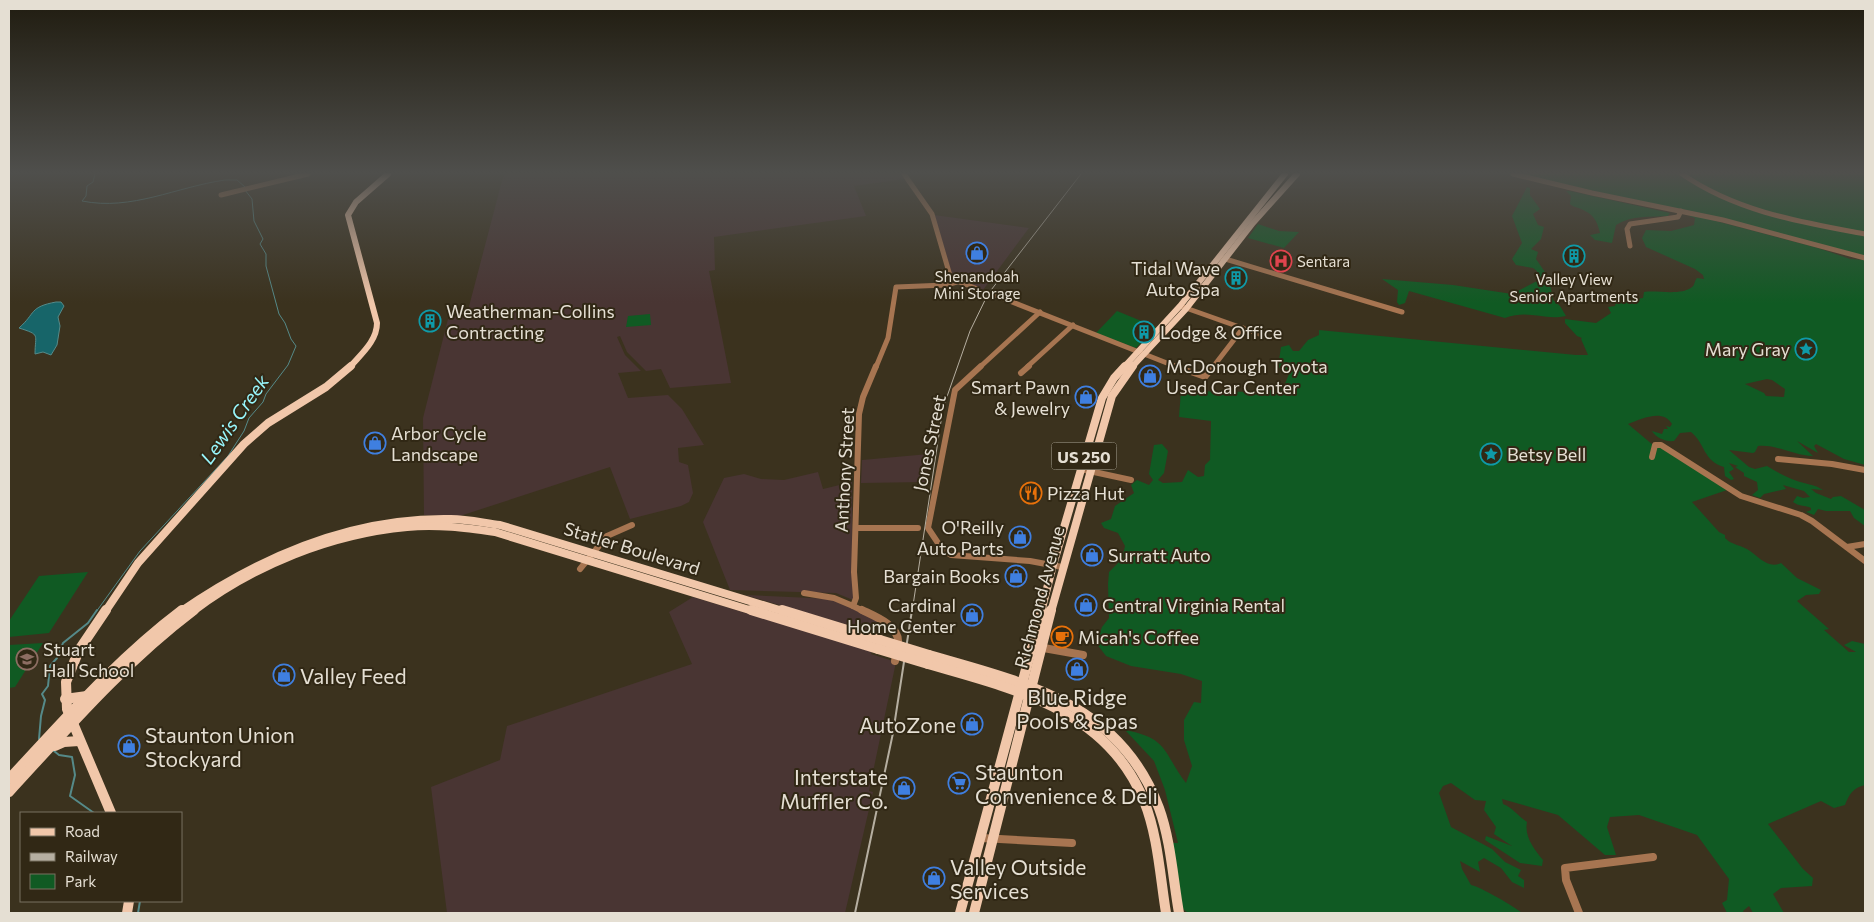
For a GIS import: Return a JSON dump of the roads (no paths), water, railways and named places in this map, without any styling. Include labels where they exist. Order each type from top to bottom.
[{"type":"main road","points":[[110,812],[69,733],[69,716],[65,698],[69,674],[79,650],[146,553],[258,431],[338,379],[357,361],[373,340],[377,332],[377,323],[349,217]]},
{"type":"main road","name":"Richmond Avenue","points":[[1222,258],[1253,217]]},
{"type":"main road","name":"Richmond Avenue","points":[[960,913],[1020,687],[1033,646],[1053,565],[1103,396],[1114,378],[1141,353],[1183,307],[1256,217]]},
{"type":"main road","name":"Richmond Avenue","points":[[974,913],[1062,566],[1089,471],[1112,396],[1141,353]]},
{"type":"main road","name":"Statler Boulevard","points":[[69,733],[69,716],[145,640],[204,595],[271,558],[338,534],[395,522],[460,519],[500,525],[591,556],[1068,703],[1094,718],[1122,743],[1138,763],[1151,788],[1160,812],[1179,913]]},
{"type":"main road","name":"Statler Boulevard","points":[[9,792],[51,748],[69,733],[145,650],[188,614],[258,572],[318,547],[386,530],[450,526],[495,532],[591,556]]},
{"type":"main road","name":"Statler Boulevard","points":[[1031,691],[1088,726],[1116,752],[1131,774],[1149,818],[1166,913]]},
{"type":"main road","points":[[65,698],[75,699],[89,695]]},
{"type":"main road","name":"Statler Boulevard","points":[[9,779],[29,758],[69,733]]},
{"type":"street","points":[[933,217],[951,279],[978,289]]},
{"type":"street","points":[[1630,246],[1627,229],[1630,224],[1641,220],[1678,217]]},
{"type":"street","points":[[1707,217],[1865,258]]},
{"type":"street","points":[[1787,217],[1865,234]]},
{"type":"street","points":[[1222,258],[1402,312]]},
{"type":"street","name":"Anthony Street","points":[[853,606],[856,598],[854,572],[860,407],[888,338],[896,287],[946,285],[957,282]]},
{"type":"street","points":[[996,296],[1205,377],[1243,328]]},
{"type":"street","points":[[1183,307],[1262,335]]},
{"type":"street","name":"Jones Street","points":[[1040,312],[955,390],[928,528],[946,554],[1053,565]]},
{"type":"street","points":[[1021,373],[1073,325]]},
{"type":"street","points":[[1652,456],[1655,445],[1661,445],[1741,496],[1801,515],[1815,522],[1865,561]]},
{"type":"street","points":[[1778,459],[1832,464],[1865,470]]},
{"type":"street","points":[[1080,469],[1131,480]]},
{"type":"street","points":[[580,569],[608,533],[620,527],[632,525]]},
{"type":"street","points":[[856,528],[918,528]]},
{"type":"street","points":[[1847,547],[1865,544]]},
{"type":"street","points":[[1053,565],[1062,566]]},
{"type":"street","points":[[804,593],[834,598],[871,614],[895,630],[898,641],[895,661]]},
{"type":"street","points":[[1033,646],[1084,655]]},
{"type":"street","points":[[981,838],[1072,843]]},
{"type":"street","points":[[1579,913],[1566,880],[1565,868],[1654,857]]},
{"type":"water","points":[[61,302],[64,306],[58,317],[60,326],[57,345],[51,355],[43,352],[35,354],[36,339],[34,334],[19,328],[37,308]]},
{"type":"waterway","name":"Lewis Creek","points":[[96,612],[140,551],[228,456],[244,431],[249,418],[263,402],[266,394],[288,365],[296,346],[279,314],[266,266],[266,254],[260,244],[263,239],[254,217]]},
{"type":"waterway","name":"Lewis Creek","points":[[39,739],[41,716],[45,700],[42,694],[48,686],[50,666],[57,658],[63,643],[88,623],[97,610]]},
{"type":"waterway","name":"Lewis Creek","points":[[54,751],[59,755],[72,757],[75,775],[70,796],[93,812]]},
{"type":"waterway","name":"Lewis Creek","points":[[138,913],[140,902]]},
{"type":"railway","points":[[912,612],[943,408],[970,331],[988,294],[1048,217]]},
{"type":"railway","points":[[855,913],[893,733],[912,610]]},
{"type":"place","name":"Shenandoah Mini Storage","points":[[977,253]]},
{"type":"place","name":"Valley View Senior Apartments","points":[[1574,256]]},
{"type":"place","name":"Sentara","points":[[1281,261]]},
{"type":"place","name":"Tidal Wave Auto Spa","points":[[1236,278]]},
{"type":"place","name":"Weatherman-Collins Contracting","points":[[430,321]]},
{"type":"place","name":"Lodge & Office","points":[[1144,332]]},
{"type":"place","name":"Mary Gray","points":[[1806,349]]},
{"type":"place","name":"McDonough Toyota Used Car Center","points":[[1150,376]]},
{"type":"place","name":"Smart Pawn & Jewelry","points":[[1086,397]]},
{"type":"place","name":"Arbor Cycle Landscape","points":[[375,443]]},
{"type":"place","name":"Betsy Bell","points":[[1491,454]]},
{"type":"place","name":"Pizza Hut","points":[[1031,493]]},
{"type":"place","name":"O'Reilly Auto Parts","points":[[1020,537]]},
{"type":"place","name":"Surratt Auto","points":[[1092,555]]},
{"type":"place","name":"Bargain Books","points":[[1016,576]]},
{"type":"place","name":"Central Virginia Rental","points":[[1086,605]]},
{"type":"place","name":"Cardinal Home Center","points":[[972,615]]},
{"type":"place","name":"Micah's Coffee","points":[[1062,637]]},
{"type":"place","name":"Stuart Hall School","points":[[27,659]]},
{"type":"place","name":"Blue Ridge Pools & Spas","points":[[1077,669]]},
{"type":"place","name":"Valley Feed","points":[[284,675]]},
{"type":"place","name":"AutoZone","points":[[972,724]]},
{"type":"place","name":"Staunton Union Stockyard","points":[[129,746]]},
{"type":"place","name":"Staunton Convenience & Deli","points":[[959,783]]},
{"type":"place","name":"Interstate Muffler Co.","points":[[904,788]]},
{"type":"place","name":"Valley Outside Services","points":[[934,878]]}]
